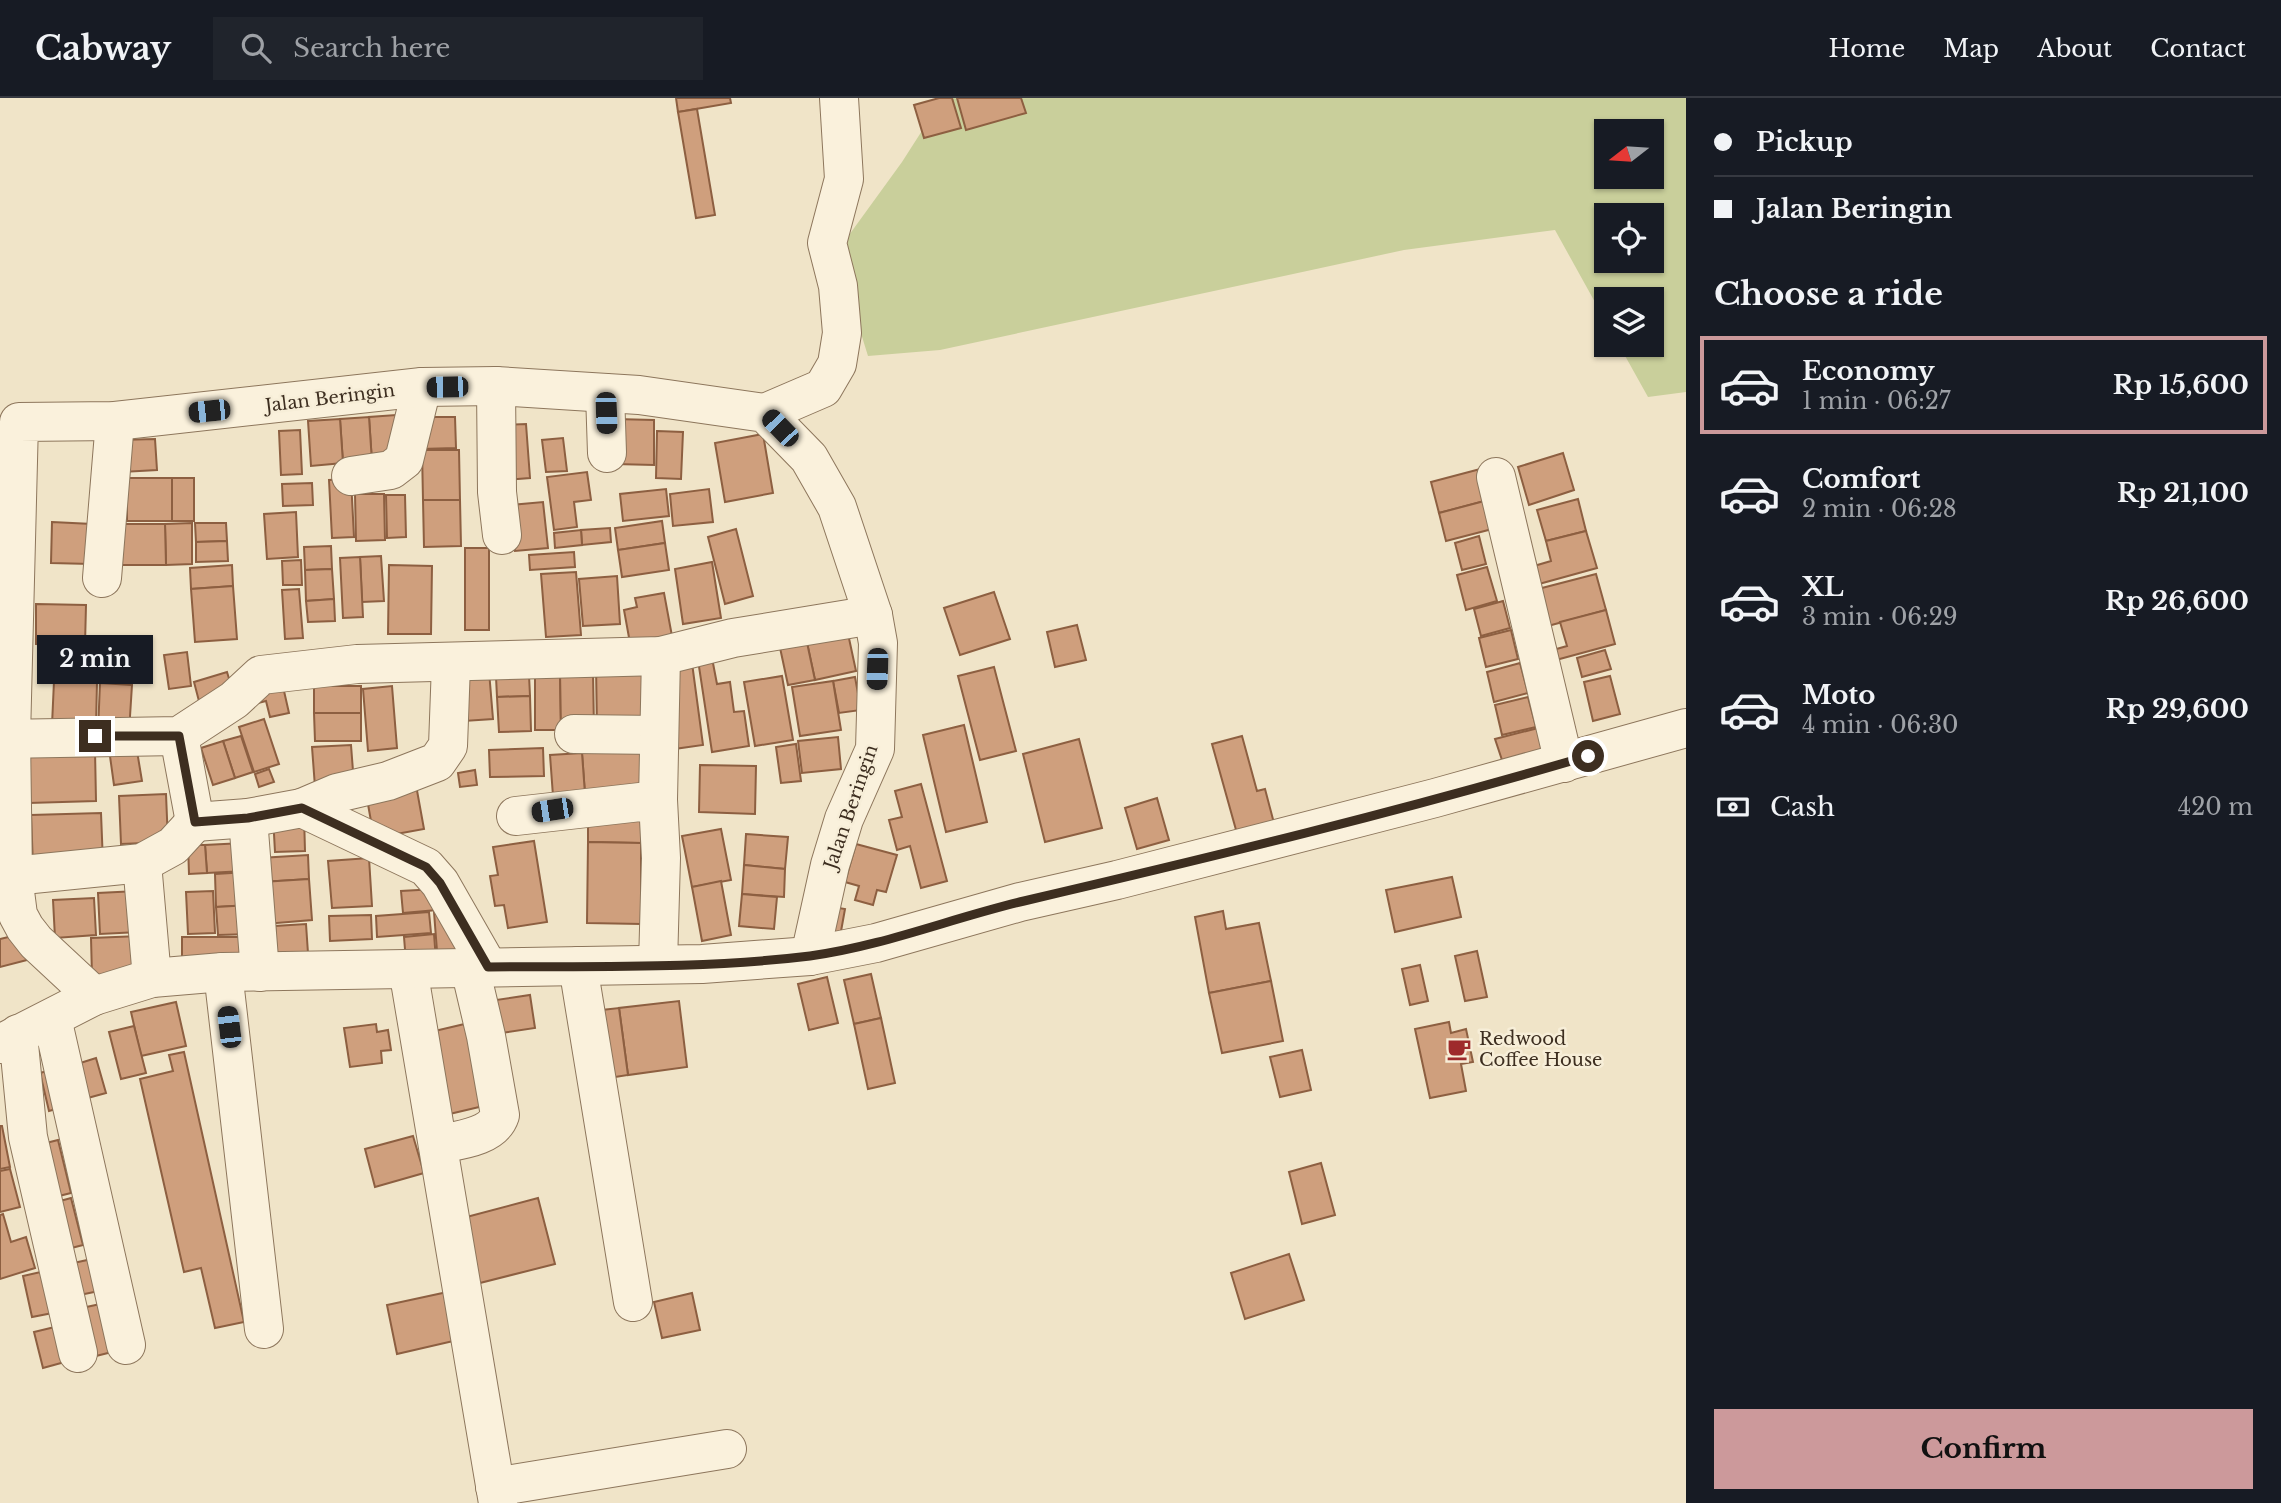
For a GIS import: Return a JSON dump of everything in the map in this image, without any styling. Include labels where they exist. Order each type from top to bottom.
[{"type":"street","points":[[765,413],[823,388],[837,364],[842,333],[838,285],[827,243],[844,179],[839,98]]},
{"type":"street","points":[[496,386],[496,492],[502,535]]},
{"type":"street","name":"Jalan Beringin","points":[[94,996],[25,929],[18,915],[13,876],[6,738],[9,545],[19,422],[115,421],[422,387],[496,386],[605,393],[765,413],[809,458],[837,507],[873,615],[878,643],[875,749],[844,819],[830,865],[810,956]]},
{"type":"street","points":[[351,476],[396,468],[404,460],[422,387]]},
{"type":"street","points":[[605,393],[607,453]]},
{"type":"street","points":[[102,578],[115,421]]},
{"type":"street","points":[[1496,477],[1564,764]]},
{"type":"street","points":[[6,738],[179,736],[234,701],[261,675],[357,664],[451,664],[661,656],[733,638],[873,615]]},
{"type":"street","points":[[658,964],[661,656]]},
{"type":"street","points":[[13,876],[142,863],[173,846],[195,822],[248,818],[302,808],[337,793],[388,781],[437,762],[447,746],[451,664]]},
{"type":"street","points":[[23,1032],[94,996],[152,978],[223,972],[658,964],[810,956],[876,943],[1020,902],[1117,880],[1564,764],[1686,728]]},
{"type":"street","points":[[574,734],[659,735]]},
{"type":"street","points":[[179,736],[195,822]]},
{"type":"street","points":[[516,816],[658,800]]},
{"type":"street","points":[[302,808],[426,867],[440,883],[479,968],[486,1036],[500,1115],[492,1128],[465,1139],[439,1144]]},
{"type":"street","points":[[248,818],[260,972]]},
{"type":"street","points":[[142,863],[152,978]]},
{"type":"street","points":[[578,966],[633,1302]]},
{"type":"street","points":[[408,969],[496,1495],[727,1449]]},
{"type":"street","points":[[223,972],[264,1329]]},
{"type":"street","points":[[23,1032],[125,1345]]},
{"type":"street","points":[[23,1032],[28,1137],[78,1353]]},
{"type":"green space","points":[[943,98],[1686,98],[1686,392],[1648,397],[1626,357],[1664,357],[1664,287],[1594,287],[1594,300],[1555,230],[1404,250],[940,350],[868,356],[836,253],[902,162]]},
{"type":"building","points":[[676,98],[730,98],[731,103],[678,112]]},
{"type":"building","points":[[939,98],[952,98],[961,128],[924,138],[914,105]]},
{"type":"building","points":[[957,98],[1021,98],[1026,113],[966,130]]},
{"type":"building","points":[[697,109],[715,215],[696,218],[678,112]]},
{"type":"building","points":[[396,415],[400,460],[372,462],[369,417]]},
{"type":"building","points":[[369,417],[372,462],[343,463],[340,419]]},
{"type":"building","points":[[419,417],[455,417],[456,448],[420,449]]},
{"type":"building","points":[[340,419],[343,463],[311,466],[308,421]]},
{"type":"building","points":[[615,419],[654,420],[654,465],[615,464]]},
{"type":"building","points":[[526,424],[530,478],[503,480],[499,425]]},
{"type":"building","points":[[300,430],[302,474],[281,475],[279,431]]},
{"type":"building","points":[[657,431],[683,432],[681,479],[656,478]]},
{"type":"building","points":[[763,434],[773,493],[725,502],[715,443]]},
{"type":"building","points":[[563,438],[567,471],[546,472],[542,440]]},
{"type":"building","points":[[155,439],[157,470],[122,472],[120,440]]},
{"type":"building","points":[[422,450],[459,450],[460,500],[423,500]]},
{"type":"building","points":[[1563,453],[1574,490],[1529,505],[1518,467]]},
{"type":"building","points":[[1484,468],[1492,499],[1439,513],[1431,482]]},
{"type":"building","points":[[587,472],[591,500],[574,502],[577,527],[554,530],[547,477]]},
{"type":"building","points":[[127,478],[172,478],[172,521],[127,521]]},
{"type":"building","points":[[172,478],[194,478],[194,521],[172,521]]},
{"type":"building","points":[[351,479],[354,537],[332,538],[329,480]]},
{"type":"building","points":[[312,483],[313,505],[283,506],[282,484]]},
{"type":"building","points":[[666,489],[669,516],[623,521],[620,494]]},
{"type":"building","points":[[709,489],[713,522],[673,526],[670,494]]},
{"type":"building","points":[[355,494],[384,494],[385,540],[356,541]]},
{"type":"building","points":[[386,495],[405,495],[406,537],[387,538]]},
{"type":"building","points":[[1492,499],[1500,527],[1446,541],[1439,513]]},
{"type":"building","points":[[1578,499],[1586,531],[1546,541],[1537,510]]},
{"type":"building","points":[[423,500],[460,500],[461,546],[424,547]]},
{"type":"building","points":[[543,502],[548,548],[515,551],[511,505]]},
{"type":"building","points":[[296,512],[298,557],[267,559],[264,514]]},
{"type":"building","points":[[662,521],[665,543],[618,550],[615,528]]},
{"type":"building","points":[[52,522],[92,524],[91,564],[51,563]]},
{"type":"building","points":[[192,523],[192,564],[166,565],[165,524]]},
{"type":"building","points":[[195,523],[226,523],[227,541],[196,542]]},
{"type":"building","points":[[122,524],[165,524],[166,565],[122,565]]},
{"type":"building","points":[[610,528],[611,542],[582,545],[581,530]]},
{"type":"building","points":[[736,529],[753,596],[725,604],[708,537]]},
{"type":"building","points":[[581,530],[582,545],[555,548],[554,533]]},
{"type":"building","points":[[1586,531],[1597,568],[1539,584],[1534,566],[1551,561],[1546,541]]},
{"type":"building","points":[[1479,536],[1486,564],[1462,570],[1455,543]]},
{"type":"building","points":[[227,541],[228,561],[196,562],[196,542]]},
{"type":"building","points":[[665,543],[669,570],[622,577],[618,550]]},
{"type":"building","points":[[331,546],[332,569],[305,570],[304,547]]},
{"type":"building","points":[[465,548],[489,548],[489,630],[465,630]]},
{"type":"building","points":[[574,552],[575,567],[530,570],[529,555]]},
{"type":"building","points":[[381,556],[384,601],[362,602],[360,557]]},
{"type":"building","points":[[360,557],[363,617],[343,618],[340,558]]},
{"type":"building","points":[[301,560],[302,585],[283,585],[282,561]]},
{"type":"building","points":[[712,562],[721,618],[683,624],[675,569]]},
{"type":"building","points":[[232,565],[233,586],[191,589],[190,568]]},
{"type":"building","points":[[389,565],[432,566],[431,634],[388,634]]},
{"type":"building","points":[[1487,567],[1497,601],[1466,610],[1457,575]]},
{"type":"building","points":[[332,569],[334,599],[306,601],[305,570]]},
{"type":"building","points":[[576,572],[581,635],[546,637],[541,574]]},
{"type":"building","points":[[1596,574],[1606,610],[1548,626],[1538,589]]},
{"type":"building","points":[[617,576],[620,624],[583,626],[579,579]]},
{"type":"building","points":[[233,586],[237,639],[195,642],[191,589]]},
{"type":"building","points":[[299,589],[303,638],[285,639],[282,590]]},
{"type":"building","points":[[994,592],[1010,639],[960,655],[944,608]]},
{"type":"building","points":[[664,593],[674,647],[632,654],[624,610],[637,607],[635,598]]},
{"type":"building","points":[[334,599],[335,621],[308,622],[306,601]]},
{"type":"building","points":[[1503,601],[1510,628],[1481,636],[1474,609]]},
{"type":"building","points":[[36,604],[86,605],[85,645],[36,644]]},
{"type":"building","points":[[1606,610],[1615,644],[1556,660],[1553,650],[1567,646],[1560,622]]},
{"type":"building","points":[[1077,625],[1086,660],[1055,667],[1047,632]]},
{"type":"building","points":[[847,629],[856,671],[815,680],[806,638]]},
{"type":"building","points":[[1511,630],[1518,659],[1486,667],[1479,638]]},
{"type":"building","points":[[806,638],[815,680],[788,685],[779,643]]},
{"type":"building","points":[[1605,650],[1611,669],[1582,677],[1577,658]]},
{"type":"building","points":[[187,652],[191,686],[169,689],[164,655]]},
{"type":"building","points":[[712,658],[717,684],[730,682],[734,712],[744,711],[749,746],[712,752],[698,660]]},
{"type":"building","points":[[692,663],[703,745],[674,749],[663,667]]},
{"type":"building","points":[[1520,663],[1528,693],[1494,702],[1487,672]]},
{"type":"building","points":[[596,665],[647,665],[647,729],[597,730]]},
{"type":"building","points":[[994,667],[1016,751],[980,760],[958,676]]},
{"type":"building","points":[[489,671],[493,719],[464,721],[460,673]]},
{"type":"building","points":[[227,672],[234,695],[200,705],[194,682]]},
{"type":"building","points":[[535,672],[560,672],[561,730],[535,730]]},
{"type":"building","points":[[560,672],[593,672],[594,730],[561,730]]},
{"type":"building","points":[[529,675],[530,696],[497,697],[496,677]]},
{"type":"building","points":[[782,676],[793,740],[755,746],[744,682]]},
{"type":"building","points":[[1610,676],[1620,714],[1593,721],[1584,682]]},
{"type":"building","points":[[855,677],[861,710],[839,713],[833,681]]},
{"type":"building","points":[[54,681],[97,682],[96,726],[52,725]]},
{"type":"building","points":[[833,681],[841,730],[800,736],[792,687]]},
{"type":"building","points":[[100,683],[132,685],[129,732],[98,731]]},
{"type":"building","points":[[314,686],[361,686],[361,713],[314,713]]},
{"type":"building","points":[[392,686],[397,748],[368,751],[363,689]]},
{"type":"building","points":[[255,690],[284,691],[289,713],[270,717],[266,701],[258,703]]},
{"type":"building","points":[[530,696],[531,731],[499,732],[497,697]]},
{"type":"building","points":[[1528,697],[1536,727],[1502,735],[1495,705]]},
{"type":"building","points":[[314,713],[361,713],[361,741],[315,741]]},
{"type":"building","points":[[264,719],[279,764],[254,772],[239,727]]},
{"type":"building","points":[[964,725],[987,822],[946,832],[923,735]]},
{"type":"building","points":[[1542,727],[1548,750],[1503,763],[1495,739]]},
{"type":"building","points":[[241,736],[253,772],[235,778],[223,741]]},
{"type":"building","points":[[1242,736],[1257,791],[1265,789],[1275,827],[1238,837],[1212,744]]},
{"type":"building","points":[[838,737],[841,769],[802,773],[798,741]]},
{"type":"building","points":[[1079,739],[1102,828],[1045,842],[1023,754]]},
{"type":"building","points":[[223,741],[235,778],[213,785],[201,748]]},
{"type":"building","points":[[796,744],[801,781],[781,783],[776,747]]},
{"type":"building","points":[[136,745],[142,781],[114,785],[109,749]]},
{"type":"building","points":[[351,745],[354,784],[315,787],[312,747]]},
{"type":"building","points":[[543,748],[544,776],[490,777],[489,750]]},
{"type":"building","points":[[643,749],[646,789],[585,794],[582,753]]},
{"type":"building","points":[[95,750],[96,801],[29,803],[28,751]]},
{"type":"building","points":[[582,753],[585,794],[553,796],[550,755]]},
{"type":"building","points":[[700,765],[756,766],[755,814],[699,812]]},
{"type":"building","points":[[269,769],[274,782],[259,787],[255,774]]},
{"type":"building","points":[[475,770],[477,785],[460,787],[458,773]]},
{"type":"building","points":[[921,784],[947,881],[921,888],[910,846],[897,850],[889,820],[902,817],[895,791]]},
{"type":"building","points":[[416,785],[424,829],[374,838],[366,793]]},
{"type":"building","points":[[166,794],[168,842],[121,844],[119,796]]},
{"type":"building","points":[[1157,798],[1169,840],[1137,849],[1125,808]]},
{"type":"building","points":[[101,813],[103,863],[33,866],[31,815]]},
{"type":"building","points":[[304,815],[305,851],[275,852],[273,816]]},
{"type":"building","points":[[588,816],[642,816],[641,843],[588,842]]},
{"type":"building","points":[[721,829],[731,880],[692,887],[682,836]]},
{"type":"building","points":[[746,834],[788,837],[785,869],[744,865]]},
{"type":"building","points":[[534,841],[547,922],[508,928],[504,905],[495,906],[490,876],[498,875],[493,847]]},
{"type":"building","points":[[588,842],[641,843],[641,924],[587,923]]},
{"type":"building","points":[[243,843],[245,871],[207,873],[205,845]]},
{"type":"building","points":[[856,844],[897,855],[886,892],[877,890],[873,905],[855,900],[859,886],[845,882]]},
{"type":"building","points":[[188,845],[205,845],[207,873],[189,874]]},
{"type":"building","points":[[308,855],[309,879],[262,882],[260,858]]},
{"type":"building","points":[[369,858],[372,906],[332,908],[328,861]]},
{"type":"building","points":[[744,865],[785,869],[784,897],[742,894]]},
{"type":"building","points":[[248,872],[250,905],[216,907],[215,874]]},
{"type":"building","points":[[1452,877],[1461,917],[1395,932],[1386,890]]},
{"type":"building","points":[[309,879],[312,920],[265,924],[262,882]]},
{"type":"building","points":[[721,881],[731,935],[702,941],[692,887]]},
{"type":"building","points":[[436,889],[437,910],[403,913],[401,891]]},
{"type":"building","points":[[137,891],[139,932],[100,934],[98,893]]},
{"type":"building","points":[[213,891],[215,933],[188,934],[186,892]]},
{"type":"building","points":[[742,894],[777,897],[774,929],[739,926]]},
{"type":"building","points":[[94,898],[96,935],[55,938],[53,900]]},
{"type":"building","points":[[250,905],[251,934],[218,935],[216,907]]},
{"type":"building","points":[[827,906],[845,909],[838,948]]},
{"type":"building","points":[[455,910],[459,963],[438,964],[434,912]]},
{"type":"building","points":[[1223,911],[1226,929],[1259,923],[1271,981],[1209,993],[1195,917]]},
{"type":"building","points":[[429,912],[431,933],[377,937],[376,916]]},
{"type":"building","points":[[371,915],[372,939],[330,941],[329,916]]},
{"type":"building","points":[[306,924],[309,968],[278,970],[275,926]]},
{"type":"building","points":[[21,934],[27,960],[0,967],[0,939]]},
{"type":"building","points":[[434,934],[436,960],[406,962],[404,937]]},
{"type":"building","points":[[140,936],[141,974],[92,976],[91,938]]},
{"type":"building","points":[[182,937],[242,937],[242,972],[182,971]]},
{"type":"building","points":[[1477,951],[1487,997],[1465,1001],[1455,956]]},
{"type":"building","points":[[1420,965],[1428,1001],[1410,1005],[1402,969]]},
{"type":"building","points":[[871,974],[881,1018],[854,1024],[844,980]]},
{"type":"building","points":[[827,977],[838,1023],[809,1030],[798,984]]},
{"type":"building","points":[[1271,981],[1283,1041],[1222,1053],[1209,993]]},
{"type":"building","points":[[530,995],[535,1028],[501,1033],[496,1000]]},
{"type":"building","points":[[679,1001],[687,1067],[628,1075],[619,1008]]},
{"type":"building","points":[[176,1002],[186,1046],[141,1056],[131,1012]]},
{"type":"building","points":[[619,1008],[628,1075],[602,1079],[593,1011]]},
{"type":"building","points":[[881,1018],[895,1083],[868,1089],[854,1024]]},
{"type":"building","points":[[473,1022],[492,1104],[441,1116],[422,1034]]},
{"type":"building","points":[[1449,1022],[1451,1033],[1466,1029],[1473,1062],[1461,1064],[1466,1091],[1430,1098],[1415,1029]]},
{"type":"building","points":[[376,1024],[377,1032],[388,1030],[391,1050],[381,1051],[382,1063],[350,1067],[344,1028]]},
{"type":"building","points":[[134,1026],[146,1073],[121,1079],[109,1032]]},
{"type":"building","points":[[1302,1050],[1311,1090],[1280,1097],[1270,1057]]},
{"type":"building","points":[[184,1052],[244,1322],[215,1328],[201,1268],[184,1272],[140,1079],[173,1071],[169,1055]]},
{"type":"building","points":[[96,1058],[106,1093],[84,1099],[74,1065]]},
{"type":"building","points":[[58,1068],[67,1106],[49,1111],[40,1073]]},
{"type":"building","points":[[0,1126],[10,1167],[0,1169]]},
{"type":"building","points":[[413,1136],[424,1173],[375,1187],[365,1149]]},
{"type":"building","points":[[58,1140],[71,1193],[47,1199],[34,1146]]},
{"type":"building","points":[[1321,1163],[1335,1215],[1302,1224],[1289,1172]]},
{"type":"building","points":[[10,1169],[20,1207],[0,1212],[0,1171]]},
{"type":"building","points":[[71,1198],[83,1245],[60,1251],[49,1204]]},
{"type":"building","points":[[538,1198],[555,1264],[476,1284],[459,1219]]},
{"type":"building","points":[[3,1214],[11,1242],[26,1237],[35,1268],[0,1279],[0,1215]]},
{"type":"building","points":[[1289,1254],[1304,1300],[1245,1319],[1231,1273]]},
{"type":"building","points":[[92,1259],[99,1291],[70,1297],[64,1265]]},
{"type":"building","points":[[54,1269],[63,1311],[32,1317],[23,1276]]},
{"type":"building","points":[[452,1291],[462,1339],[397,1354],[387,1305]]},
{"type":"building","points":[[692,1293],[700,1330],[662,1338],[654,1302]]},
{"type":"building","points":[[105,1303],[116,1351],[88,1358],[77,1309]]},
{"type":"building","points":[[63,1325],[72,1360],[43,1368],[34,1332]]},
{"type":"place","name":"Redwood Coffee House","points":[[1459,1049]]},
{"type":"route","points":[[95,736],[179,736],[195,822],[248,818],[302,808],[426,867],[440,883],[488,967],[702,964],[810,956],[876,943],[1020,902],[1117,880],[1588,756]]}]
